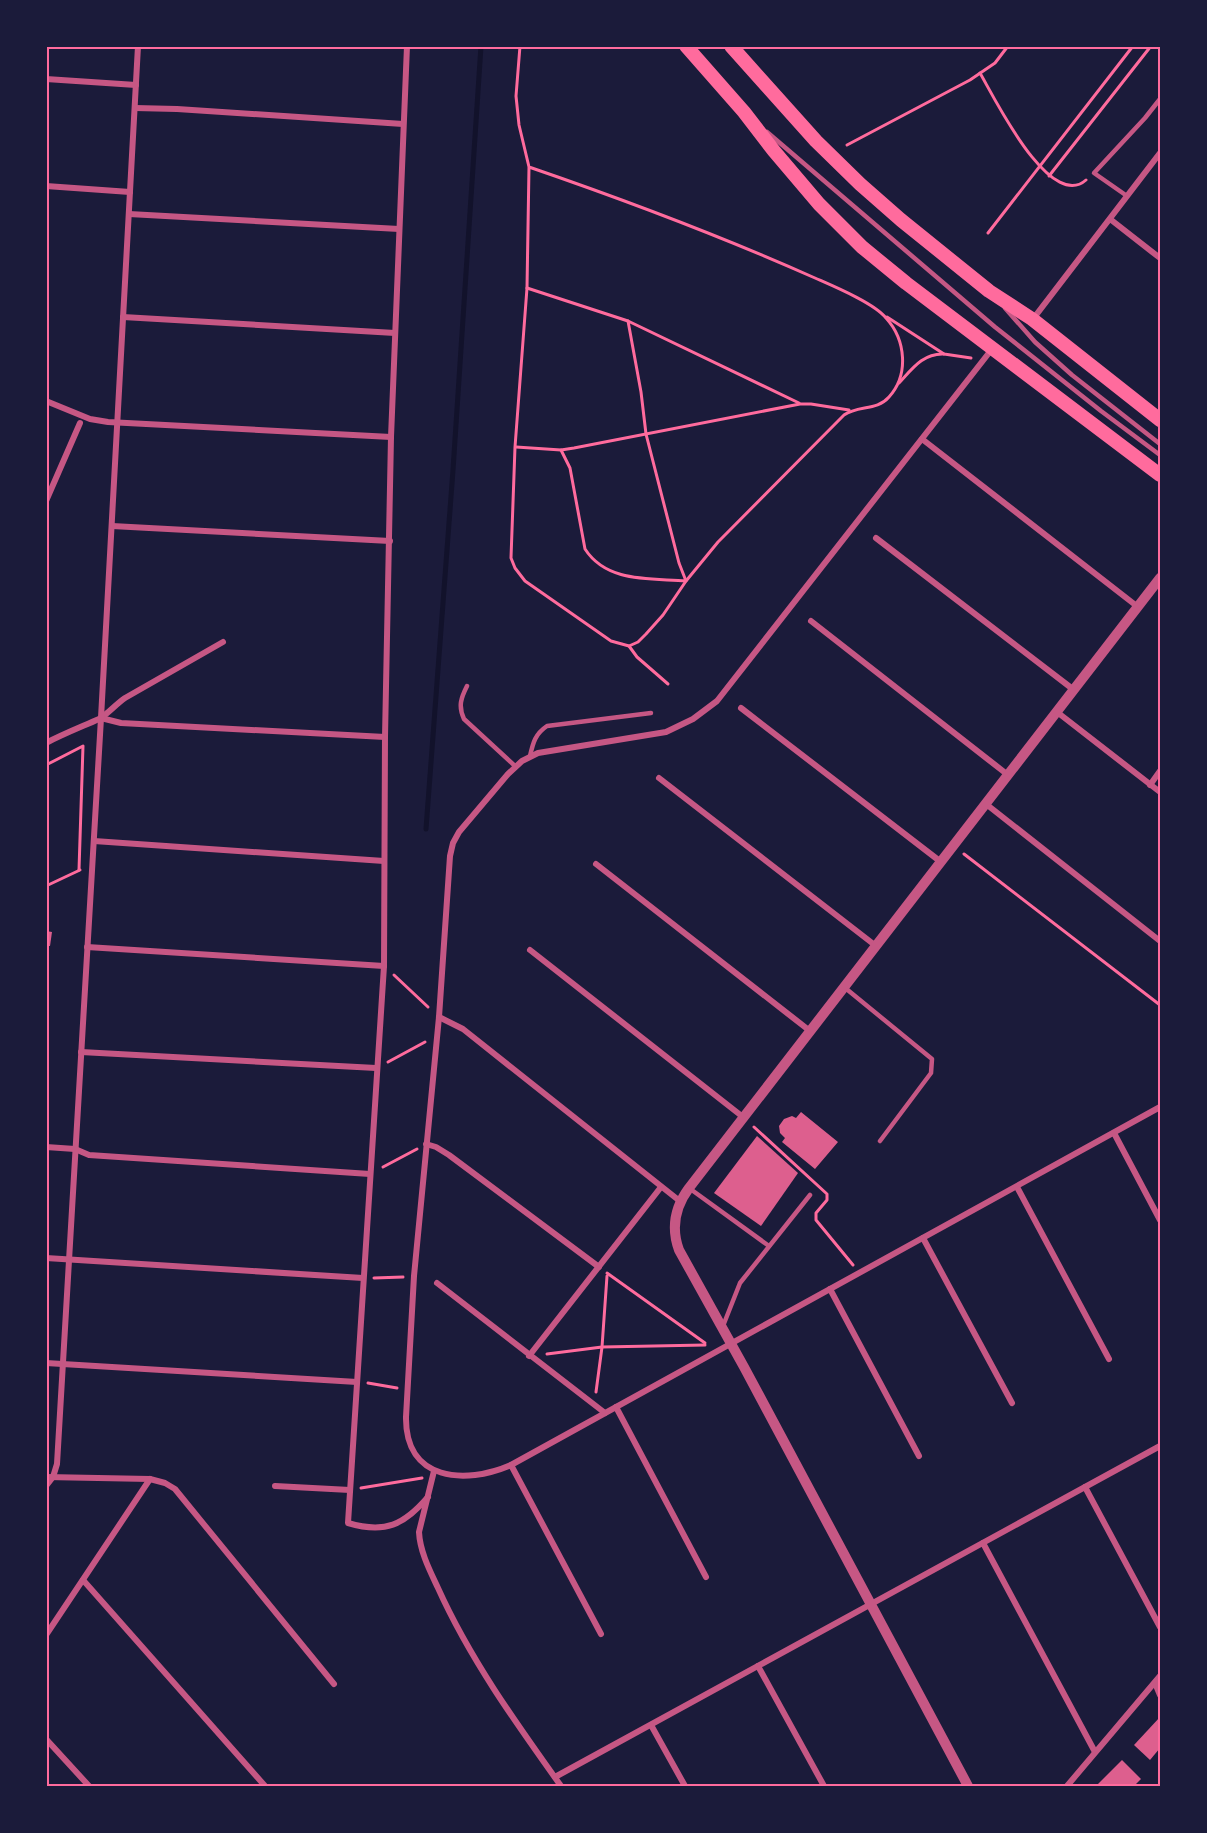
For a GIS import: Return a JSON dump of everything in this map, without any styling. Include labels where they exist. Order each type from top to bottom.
[{"type":"main road","points":[[686,46],[744,112],[795,177],[840,226],[891,272],[1161,475]]},
{"type":"main road","points":[[731,46],[838,163],[901,220],[989,291],[1032,320],[1161,420]]},
{"type":"street","points":[[46,1486],[57,1464],[138,46]]},
{"type":"street","points":[[407,46],[391,437],[385,737],[384,966],[348,1523],[380,1528],[394,1525],[406,1519],[428,1497]]},
{"type":"street","points":[[46,79],[136,85]]},
{"type":"street","points":[[135,108],[403,124]]},
{"type":"street","points":[[1032,320],[1161,153]]},
{"type":"street","points":[[46,186],[130,192]]},
{"type":"street","points":[[129,214],[399,229]]},
{"type":"street","points":[[1110,219],[1161,258]]},
{"type":"street","points":[[123,317],[395,333]]},
{"type":"street","points":[[992,348],[717,700],[693,719],[666,732],[530,756],[515,766],[459,832],[453,843],[450,856],[439,1017],[414,1276],[405,1428],[407,1438],[417,1458],[434,1474],[470,1476],[511,1465],[1161,1107]]},
{"type":"street","points":[[46,401],[90,419],[117,423],[391,437]]},
{"type":"street","points":[[46,501],[80,423]]},
{"type":"street","points":[[922,439],[1138,607]]},
{"type":"street","points":[[112,526],[390,541]]},
{"type":"street","points":[[876,538],[1074,690]]},
{"type":"street","points":[[968,1786],[679,1250],[675,1241],[674,1223],[681,1202],[689,1188],[1161,578]]},
{"type":"street","points":[[811,621],[1008,775]]},
{"type":"street","points":[[46,744],[86,723],[101,718],[125,698],[224,642]]},
{"type":"street","points":[[741,708],[941,862]]},
{"type":"street","points":[[1057,712],[1161,792]]},
{"type":"street","points":[[101,718],[121,723],[385,737]]},
{"type":"street","points":[[1150,784],[1161,771]]},
{"type":"street","points":[[659,778],[876,946]]},
{"type":"street","points":[[986,804],[1161,941]]},
{"type":"street","points":[[94,842],[384,861]]},
{"type":"street","points":[[596,864],[810,1031]]},
{"type":"street","points":[[87,947],[384,966]]},
{"type":"street","points":[[530,950],[743,1117]]},
{"type":"street","points":[[439,1017],[463,1029],[681,1202]]},
{"type":"street","points":[[81,1052],[376,1068]]},
{"type":"street","points":[[1114,1133],[1161,1220]]},
{"type":"street","points":[[426,1144],[449,1155],[599,1267]]},
{"type":"street","points":[[46,1148],[75,1149],[89,1155],[370,1174]]},
{"type":"street","points":[[529,1356],[661,1187]]},
{"type":"street","points":[[1017,1187],[1108,1359]]},
{"type":"street","points":[[923,1238],[1012,1403]]},
{"type":"street","points":[[46,1258],[363,1278]]},
{"type":"street","points":[[436,1283],[605,1413]]},
{"type":"street","points":[[830,1289],[919,1456]]},
{"type":"street","points":[[46,1363],[357,1382]]},
{"type":"street","points":[[616,1407],[706,1577]]},
{"type":"street","points":[[555,1777],[1161,1446]]},
{"type":"street","points":[[511,1465],[601,1634]]},
{"type":"street","points":[[434,1474],[420,1524],[419,1542],[433,1578],[452,1619],[492,1687],[561,1786]]},
{"type":"street","points":[[50,1477],[150,1479],[176,1489],[334,1684]]},
{"type":"street","points":[[46,1635],[150,1479]]},
{"type":"street","points":[[275,1485],[350,1490]]},
{"type":"street","points":[[1085,1487],[1161,1627]]},
{"type":"street","points":[[983,1543],[1095,1752]]},
{"type":"street","points":[[83,1580],[266,1786]]},
{"type":"street","points":[[758,1666],[824,1786]]},
{"type":"street","points":[[1067,1786],[1075,1783],[1095,1752],[1161,1676]]},
{"type":"street","points":[[1155,1683],[1161,1695]]},
{"type":"street","points":[[651,1725],[685,1786]]},
{"type":"street","points":[[46,1739],[89,1786]]},
{"type":"lane","points":[[1127,196],[1094,173],[1161,99]]},
{"type":"lane","points":[[744,112],[994,327],[1161,455]]},
{"type":"lane","points":[[989,291],[1035,342],[1064,368],[1161,444]]},
{"type":"lane","points":[[467,686],[460,701],[464,719],[515,766]]},
{"type":"lane","points":[[530,756],[534,737],[547,726],[651,712]]},
{"type":"lane","points":[[844,987],[932,1059],[931,1073],[880,1141]]},
{"type":"lane","points":[[689,1188],[769,1246]]},
{"type":"lane","points":[[722,1328],[740,1283],[810,1195]]},
{"type":"path","points":[[520,46],[516,96],[519,125],[530,167],[527,288],[515,447],[511,558],[525,581],[611,641],[629,646],[637,657],[668,684]]},
{"type":"path","points":[[847,145],[980,73],[995,63],[1008,46]]},
{"type":"path","points":[[988,233],[1133,46]]},
{"type":"path","points":[[1049,176],[1151,46]]},
{"type":"path","points":[[980,73],[1018,137],[1040,167],[1054,181],[1072,187],[1081,185],[1094,173]]},
{"type":"path","points":[[530,167],[586,186],[841,290],[944,354]]},
{"type":"path","points":[[527,288],[628,321],[800,404]]},
{"type":"path","points":[[515,447],[561,450],[593,446],[800,404],[851,410],[879,406],[889,398],[902,373],[903,358],[897,337],[886,316]]},
{"type":"path","points":[[628,321],[641,392],[645,434],[679,563],[686,581]]},
{"type":"path","points":[[897,385],[925,358],[934,353],[966,357],[981,362]]},
{"type":"path","points":[[629,646],[638,642],[663,615],[686,581],[718,542],[831,427],[851,410]]},
{"type":"path","points":[[561,450],[570,468],[585,549],[592,560],[615,574],[627,577],[686,581]]},
{"type":"path","points":[[46,765],[83,746],[79,871]]},
{"type":"path","points":[[953,846],[1161,1005]]},
{"type":"path","points":[[46,886],[92,864]]},
{"type":"path","points":[[384,966],[439,1017]]},
{"type":"path","points":[[376,1068],[437,1036]]},
{"type":"path","points":[[370,1174],[426,1144]]},
{"type":"path","points":[[529,1356],[602,1347],[707,1344],[607,1273],[602,1347],[594,1406]]},
{"type":"path","points":[[363,1278],[414,1276]]},
{"type":"path","points":[[357,1382],[408,1390]]},
{"type":"path","points":[[350,1490],[434,1474]]},
{"type":"building","points":[[46,931],[52,932],[50,946],[46,946]]},
{"type":"building","points":[[801,1112],[838,1142],[815,1169],[782,1142],[785,1138],[780,1133],[779,1126],[784,1119],[792,1116],[796,1118]]},
{"type":"building","points":[[757,1136],[798,1173],[761,1226],[714,1193]]},
{"type":"building","points":[[1160,1717],[1160,1748],[1150,1760],[1134,1745]]},
{"type":"building","points":[[1122,1760],[1141,1779],[1134,1786],[1096,1786]]},
{"type":"waterway","points":[[426,829],[481,46]]}]
